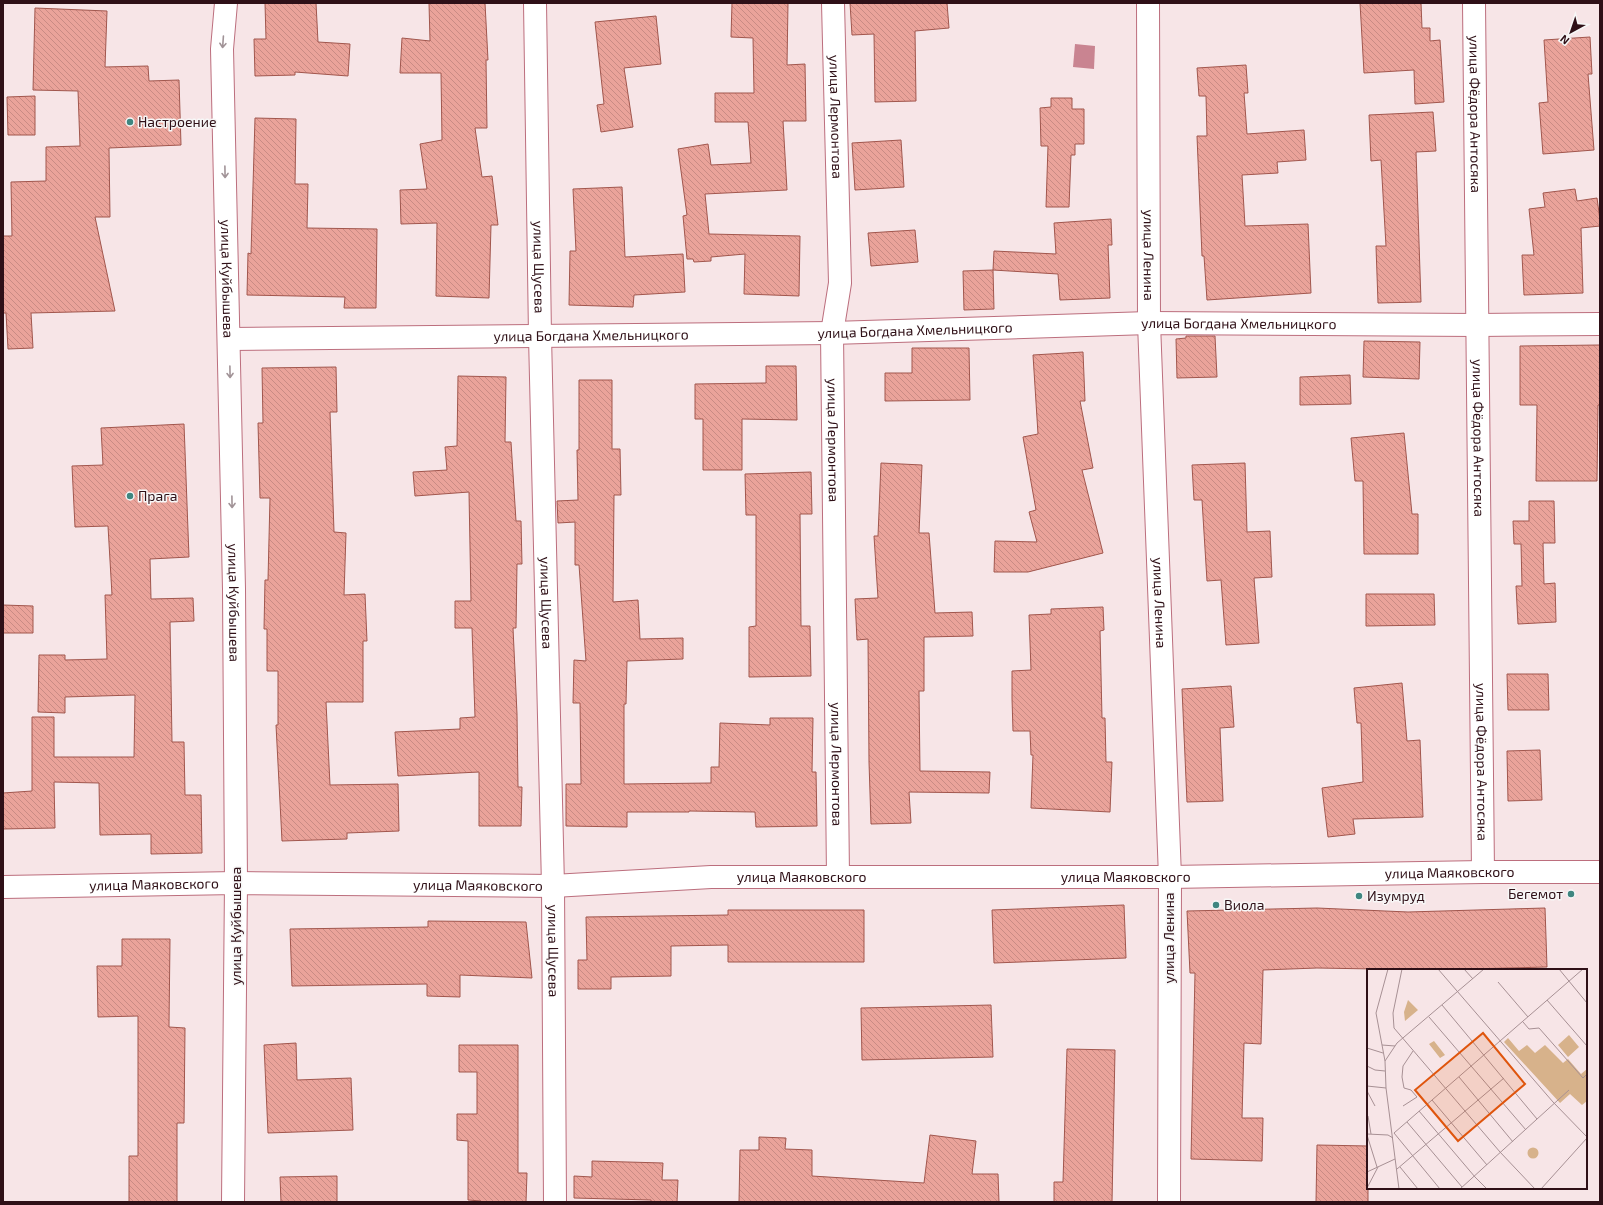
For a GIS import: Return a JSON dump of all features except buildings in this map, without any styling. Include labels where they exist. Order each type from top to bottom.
[{"type":"street","name":"улица Куйбышева","points":[[226,3],[222,49],[234,581],[236,883],[233,1202]]},
{"type":"street","name":"улица Щусева","points":[[535,3],[540,336],[554,886],[556,1202]]},
{"type":"street","name":"улица Лермонтова","points":[[833,3],[840,283],[832,333],[838,878]]},
{"type":"street","name":"улица Ленина","points":[[1148,3],[1149,323],[1170,876],[1169,1202]]},
{"type":"street","name":"улица Фёдора Антосяка","points":[[1474,3],[1483,872]]},
{"type":"street","name":"улица Богдана Хмельницкого","points":[[229,339],[832,333],[1149,323],[1478,325],[1600,324]]},
{"type":"street","name":"улица Маяковского","points":[[3,887],[236,883],[554,886],[711,877],[838,878],[1600,872]]},
{"type":"shaded area","points":[[1075,44],[1095,46],[1094,69],[1073,67]]},
{"type":"place","name":"Настроение","points":[[130,122]]},
{"type":"place","name":"Прага","points":[[130,496]]},
{"type":"place","name":"Бегемот","points":[[1571,894]]},
{"type":"place","name":"Изумруд","points":[[1359,896]]},
{"type":"place","name":"Виола","points":[[1216,905]]}]
